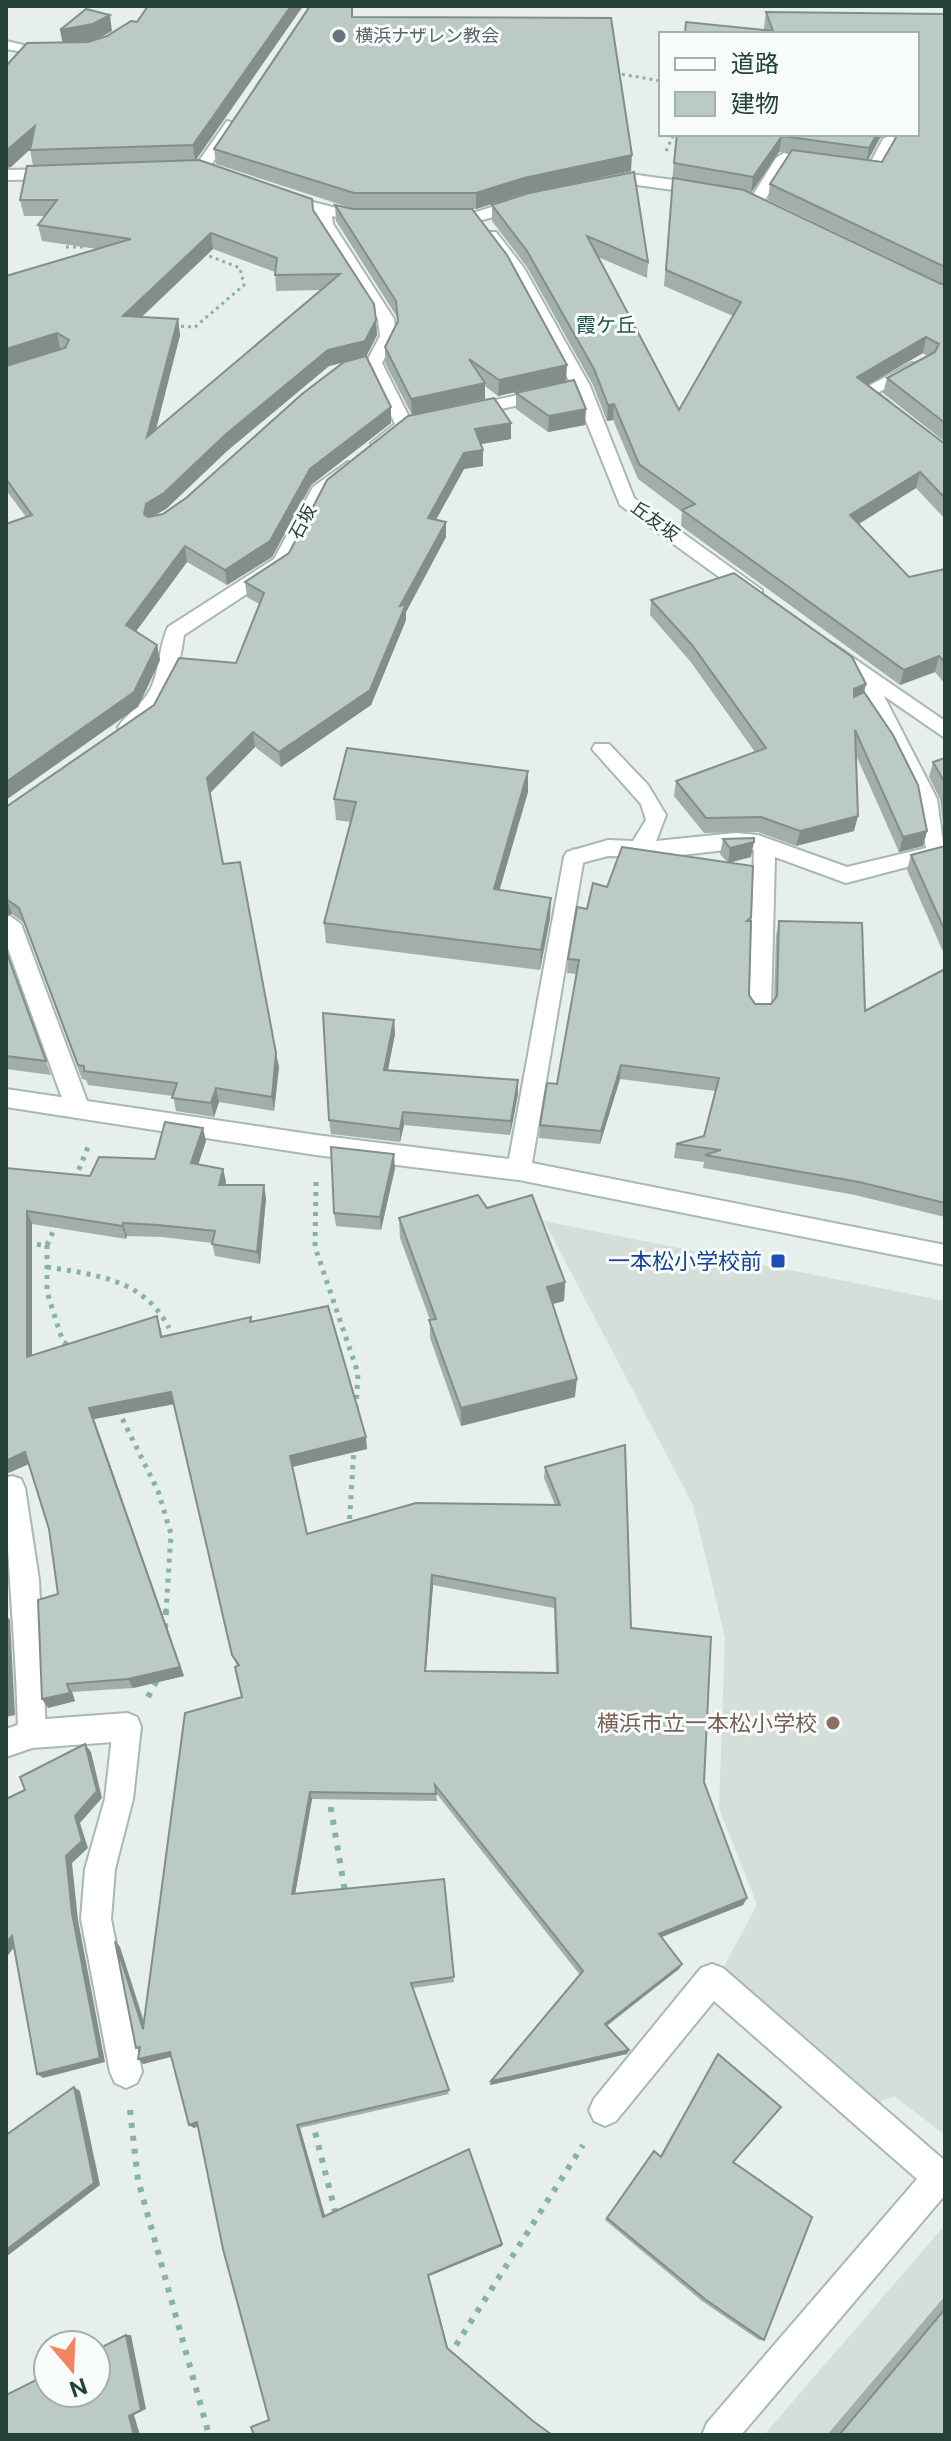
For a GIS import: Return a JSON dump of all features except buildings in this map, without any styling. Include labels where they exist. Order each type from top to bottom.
[{"type":"street","points":[[6,45],[69,55]]},
{"type":"street","points":[[202,169],[244,105]]},
{"type":"street","points":[[591,186],[630,179],[725,194],[761,205],[784,158],[873,172],[890,139]]},
{"type":"street","points":[[6,175],[79,173]]},
{"type":"street","points":[[270,192],[354,217],[382,218]]},
{"type":"street","points":[[422,219],[477,217],[538,199]]},
{"type":"street","name":"石坂","points":[[114,737],[148,713],[172,666],[175,632],[281,563],[319,491],[410,424],[368,365],[388,336],[386,319],[325,224],[324,210]]},
{"type":"street","name":"丘友坂","points":[[477,217],[516,268],[581,386],[626,501],[776,609]]},
{"type":"street","points":[[900,419],[866,392],[924,361]]},
{"type":"street","points":[[453,415],[581,386]]},
{"type":"street","points":[[812,635],[945,731]]},
{"type":"street","points":[[519,1170],[574,857],[608,848],[638,849],[735,841],[765,846],[846,875],[941,860],[927,799],[861,671]]},
{"type":"street","points":[[602,749],[648,799],[656,815],[652,832],[638,849]]},
{"type":"street","points":[[760,1009],[765,846]]},
{"type":"street","points":[[10,924],[78,1109]]},
{"type":"street","points":[[6,1098],[316,1145],[519,1170],[945,1255]]},
{"type":"street","points":[[6,1490],[12,1488],[25,1548],[30,1615],[19,1738],[127,1727],[119,1799],[100,1869],[96,1919],[126,2072]]},
{"type":"street","points":[[605,2110],[712,1979],[939,2177],[719,2435]]},
{"type":"path","points":[[612,73],[659,81]]},
{"type":"path","points":[[670,142],[673,136]]},
{"type":"path","points":[[66,247],[94,247]]},
{"type":"path","points":[[163,326],[195,327],[244,285],[240,268],[196,251]]},
{"type":"path","points":[[72,1187],[102,1114]]},
{"type":"path","points":[[316,1145],[315,1247],[358,1373],[356,1420]]},
{"type":"path","points":[[59,1216],[47,1245],[47,1292],[63,1342],[74,1349]]},
{"type":"path","points":[[20,1243],[47,1245]]},
{"type":"path","points":[[47,1267],[132,1286],[152,1298],[163,1312],[169,1328]]},
{"type":"path","points":[[116,1408],[158,1491],[171,1534],[165,1633]]},
{"type":"path","points":[[348,1546],[355,1436]]},
{"type":"path","points":[[127,1727],[155,1687],[159,1674]]},
{"type":"path","points":[[330,1898],[345,1892],[331,1809],[333,1781]]},
{"type":"path","points":[[126,2072],[138,2180],[209,2435]]},
{"type":"path","points":[[310,2110],[338,2225]]},
{"type":"path","points":[[440,2370],[605,2110]]},
{"type":"shaded area","name":"横浜市立一本松小学校","points":[[544,1221],[945,1301],[945,2135],[894,2096],[863,2108],[720,1974],[757,1905],[719,1808],[725,1637],[693,1505]]},
{"type":"shaded area","points":[[945,2225],[945,2435],[764,2435]]},
{"type":"place","name":"横浜ナザレン教会","points":[[339,36]]},
{"type":"place","name":"一本松小学校前","points":[[778,1261]]},
{"type":"place","name":"横浜市立一本松小学校","points":[[833,1723]]},
{"type":"district","name":"霞ケ丘","points":[[606,325]]}]
